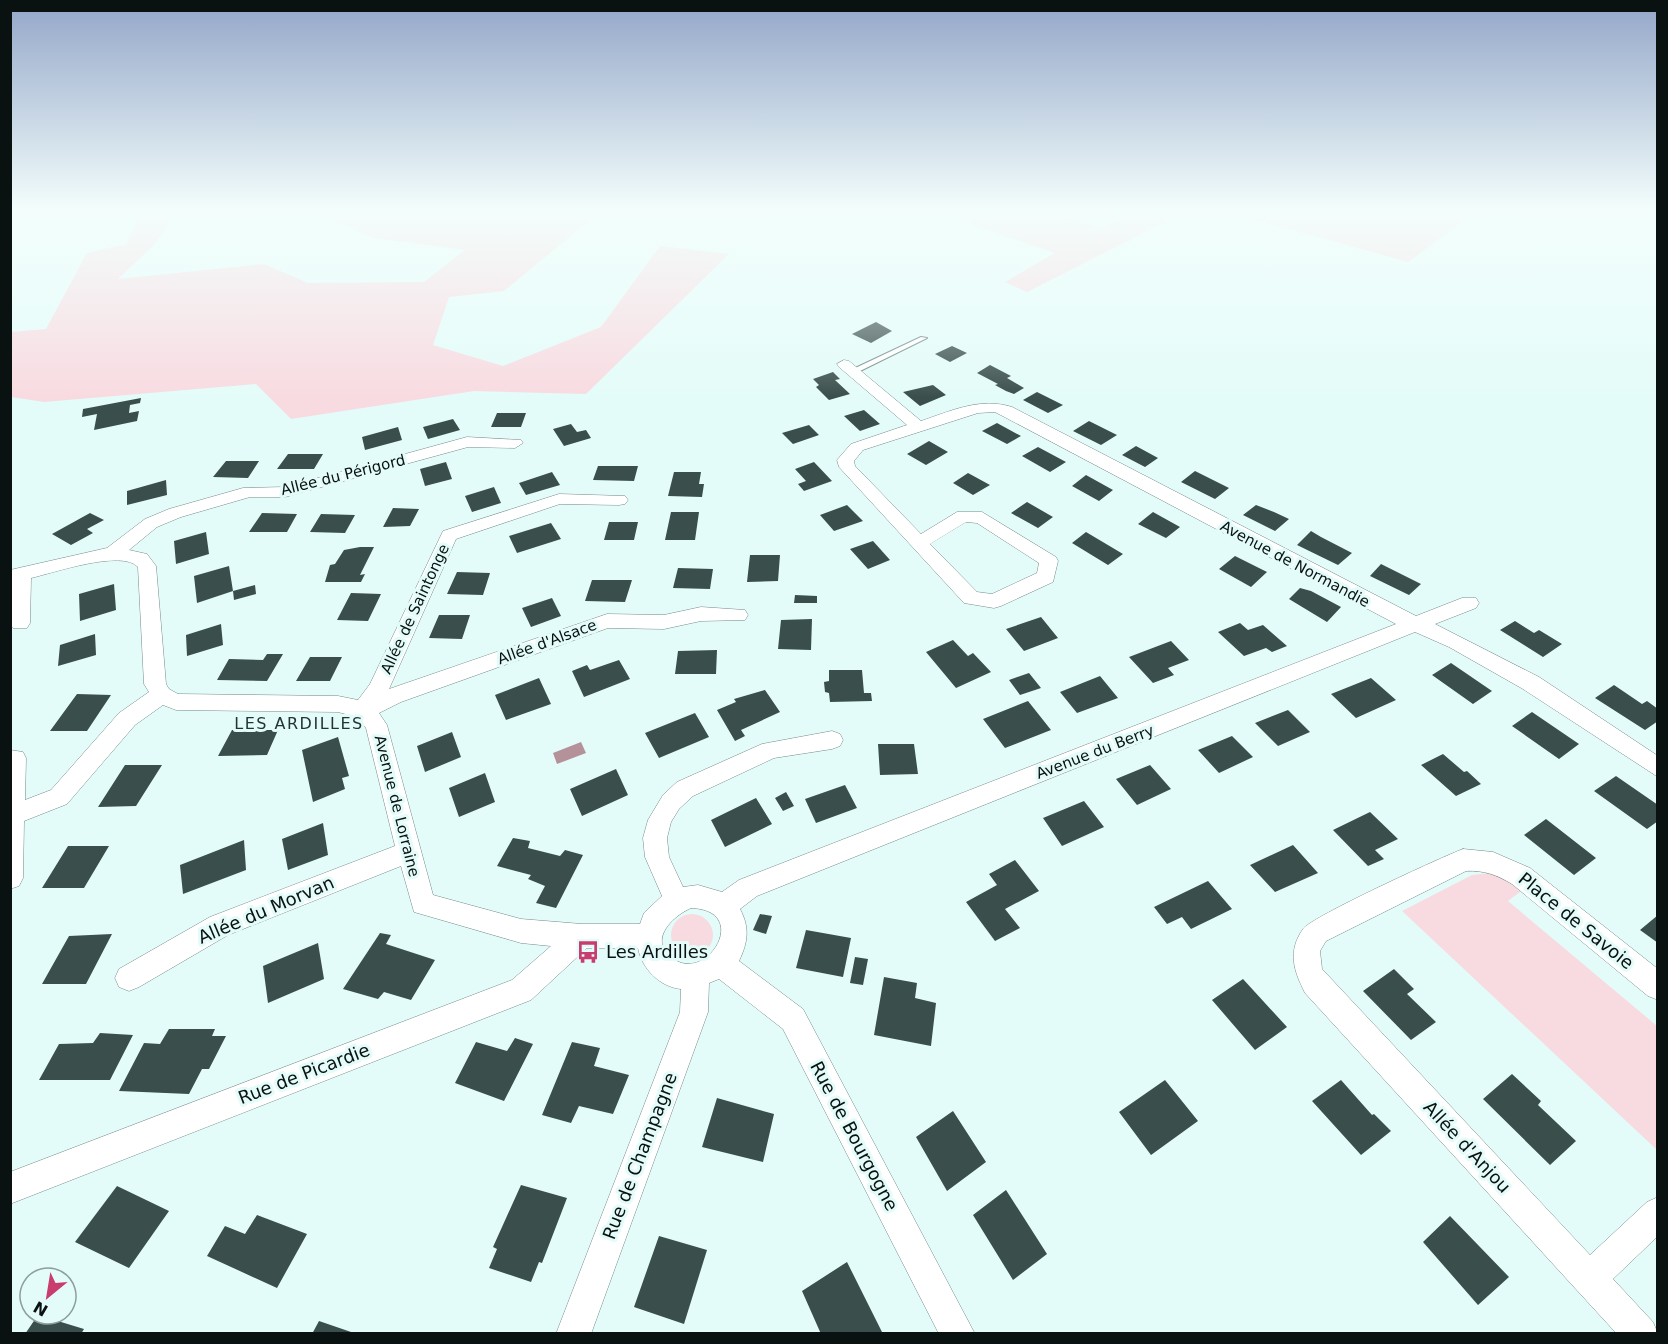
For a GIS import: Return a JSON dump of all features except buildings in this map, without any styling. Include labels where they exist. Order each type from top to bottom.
[{"type":"street","points":[[849,368],[919,427]]},
{"type":"street","name":"Avenue de Normandie","points":[[920,542],[847,467],[845,460],[858,447],[919,427],[985,407],[1006,410],[1383,610],[1456,642],[1532,683],[1658,768]]},
{"type":"street","name":"Allée du Périgord","points":[[113,553],[151,522],[249,492],[285,492],[466,442],[515,443]]},
{"type":"street","name":"Allée de Saintonge","points":[[364,710],[378,688],[449,535],[559,499],[619,500]]},
{"type":"street","points":[[963,516],[982,518],[1049,561],[1046,577],[994,601],[971,598],[920,542],[963,516]]},
{"type":"street","points":[[20,623],[16,576],[113,553],[140,558],[147,566],[155,684],[161,695],[176,702],[338,704],[364,710]]},
{"type":"street","name":"Avenue du Berry","points":[[724,906],[748,888],[1469,603]]},
{"type":"street","name":"Allée d'Alsace","points":[[364,710],[393,696],[607,621],[664,622],[701,614],[738,615]]},
{"type":"street","points":[[12,816],[59,797],[127,719],[161,695]]},
{"type":"street","name":"Avenue de Lorraine","points":[[364,710],[376,726],[423,904],[521,931],[582,936],[648,936]]},
{"type":"street","points":[[676,899],[657,856],[655,838],[660,820],[671,802],[685,789],[770,750],[832,740]]},
{"type":"street","points":[[10,878],[15,758]]},
{"type":"street","name":"Allée du Morvan","points":[[129,978],[219,927],[408,852]]},
{"type":"street","name":"Place de Savoie","points":[[1305,953],[1308,942],[1317,932],[1463,860],[1480,858],[1500,864],[1521,876],[1658,987]]},
{"type":"street","points":[[702,896],[724,906],[735,928],[734,940],[729,953],[708,969],[671,974],[661,967],[649,948],[648,936],[657,915],[676,899],[702,896]]},
{"type":"street","name":"Rue de Picardie","points":[[10,1188],[521,990],[582,936]]},
{"type":"street","name":"Allée d'Anjou","points":[[1305,953],[1306,968],[1315,984],[1641,1334]]},
{"type":"street","name":"Rue de Champagne","points":[[573,1334],[708,969]]},
{"type":"street","name":"Rue de Bourgogne","points":[[708,969],[792,1019],[958,1334]]},
{"type":"street","points":[[1589,1278],[1658,1213]]},
{"type":"lane","points":[[849,368],[923,338]]},
{"type":"shaded area","points":[[76,273],[125,273],[118,279],[179,273],[284,273],[308,283],[424,282],[436,273],[526,273],[504,291],[449,297],[433,345],[503,366],[601,327],[641,273],[710,273],[586,394],[474,391],[291,419],[256,384],[44,402],[11,397],[11,332],[46,329]]},
{"type":"shaded area","points":[[1021,273],[1065,273],[1027,292],[1005,282]]},
{"type":"shaded area","points":[[581,742],[586,753],[557,764],[553,753]]},
{"type":"shaded area","points":[[1490,873],[1507,878],[1524,889],[1508,901],[1657,1026],[1657,1150],[1402,911],[1472,875]]},
{"type":"shaded area","points":[[692,914],[707,920],[713,935],[707,950],[692,956],[677,950],[671,935],[677,920]]},
{"type":"place","name":"Les Ardilles","points":[[588,952]]},
{"type":"district","name":"LES ARDILLES","points":[[299,723]]}]
